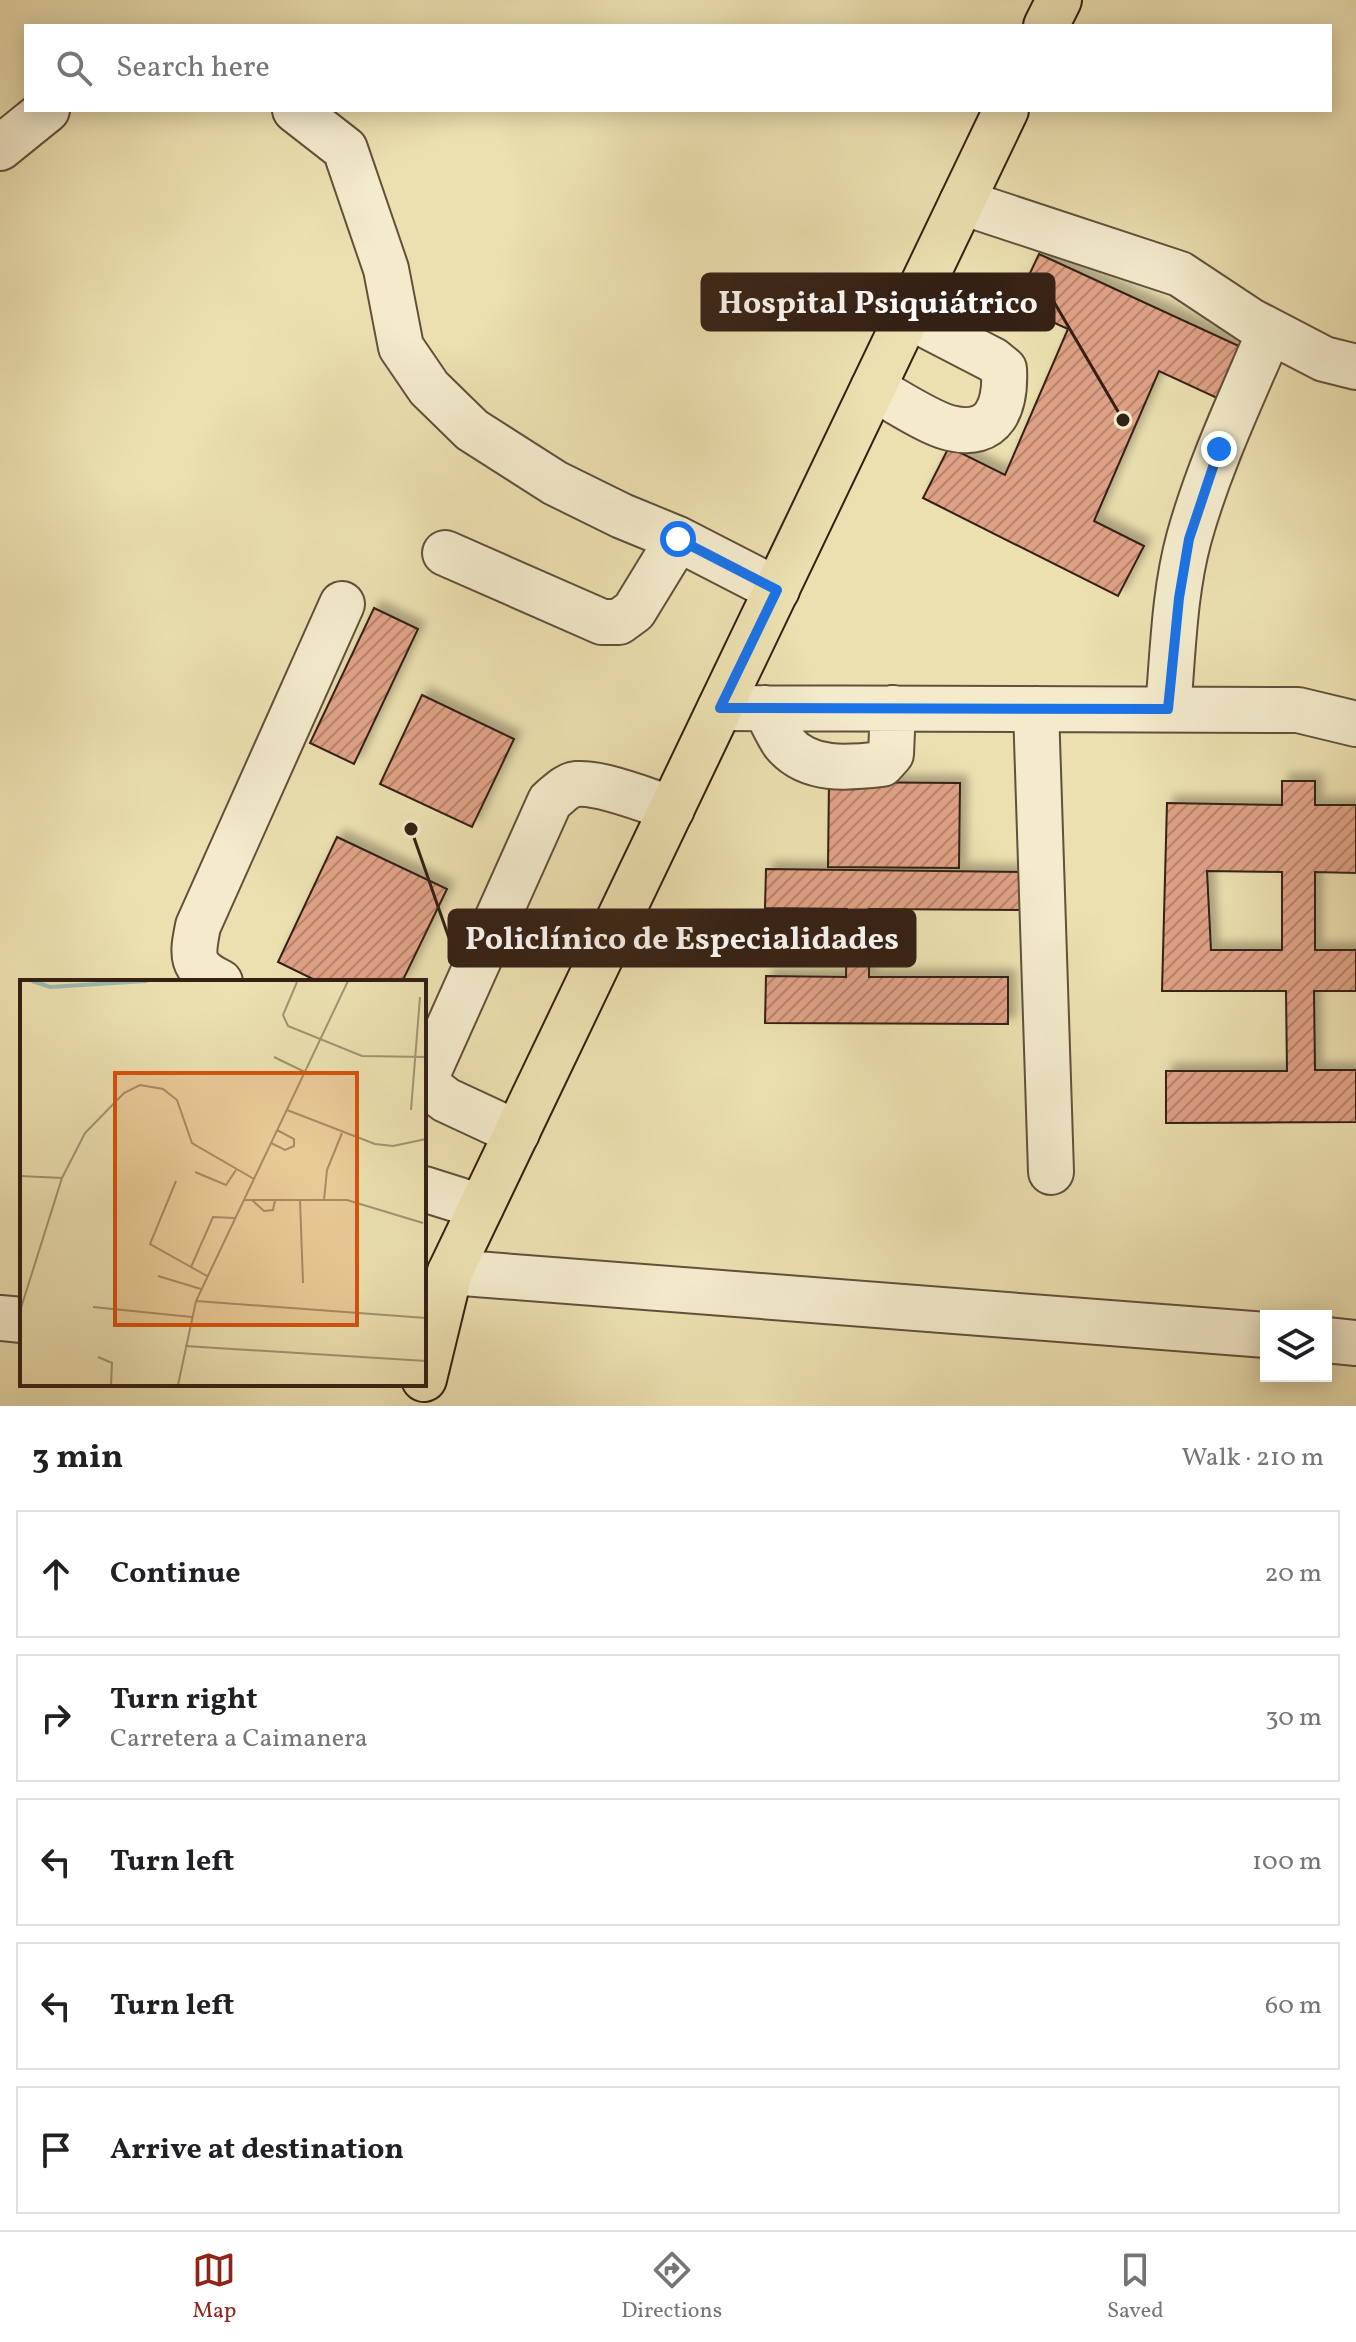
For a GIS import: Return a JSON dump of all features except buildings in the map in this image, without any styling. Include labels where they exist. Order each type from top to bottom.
[{"type":"main road","points":[[1047,24],[1059,0]]},
{"type":"main road","points":[[426,1367],[450,1272],[1005,112]]},
{"type":"main road","points":[[417,1406],[422,1386]]},
{"type":"street","points":[[0,148],[45,112]]},
{"type":"street","points":[[298,112],[345,149],[386,269],[401,347],[429,388],[472,430],[555,483],[678,539],[777,590]]},
{"type":"street","points":[[962,202],[1180,274],[1270,331],[1324,359],[1356,367]]},
{"type":"street","points":[[873,388],[948,428],[967,430],[982,427],[990,423],[1002,407],[1004,369],[993,360],[908,316]]},
{"type":"street","points":[[1168,709],[1179,598],[1189,539],[1219,449],[1270,331]]},
{"type":"street","points":[[445,553],[602,622],[619,622],[634,611],[678,539]]},
{"type":"street","points":[[217,980],[202,971],[195,961],[198,926],[342,604]]},
{"type":"street","points":[[720,708],[1298,710],[1356,724]]},
{"type":"street","points":[[765,708],[785,743],[804,759],[831,767],[882,764],[891,754],[893,708]]},
{"type":"street","points":[[1036,709],[1051,1172]]},
{"type":"street","points":[[426,1078],[550,801],[565,788],[578,784],[611,789],[672,809]]},
{"type":"street","points":[[426,1084],[446,1100],[517,1133]]},
{"type":"street","points":[[426,1190],[481,1207]]},
{"type":"street","points":[[450,1272],[1260,1335]]},
{"type":"street","points":[[0,1318],[20,1320]]},
{"type":"street","points":[[1332,1341],[1356,1343]]},
{"type":"place","name":"Hospital Psiquiátrico","points":[[1123,420]]},
{"type":"place","name":"Policlínico de Especialidades","points":[[411,829]]},
{"type":"route","points":[[678,539],[777,590],[720,708],[1168,709],[1179,598],[1189,539],[1219,449]]}]
